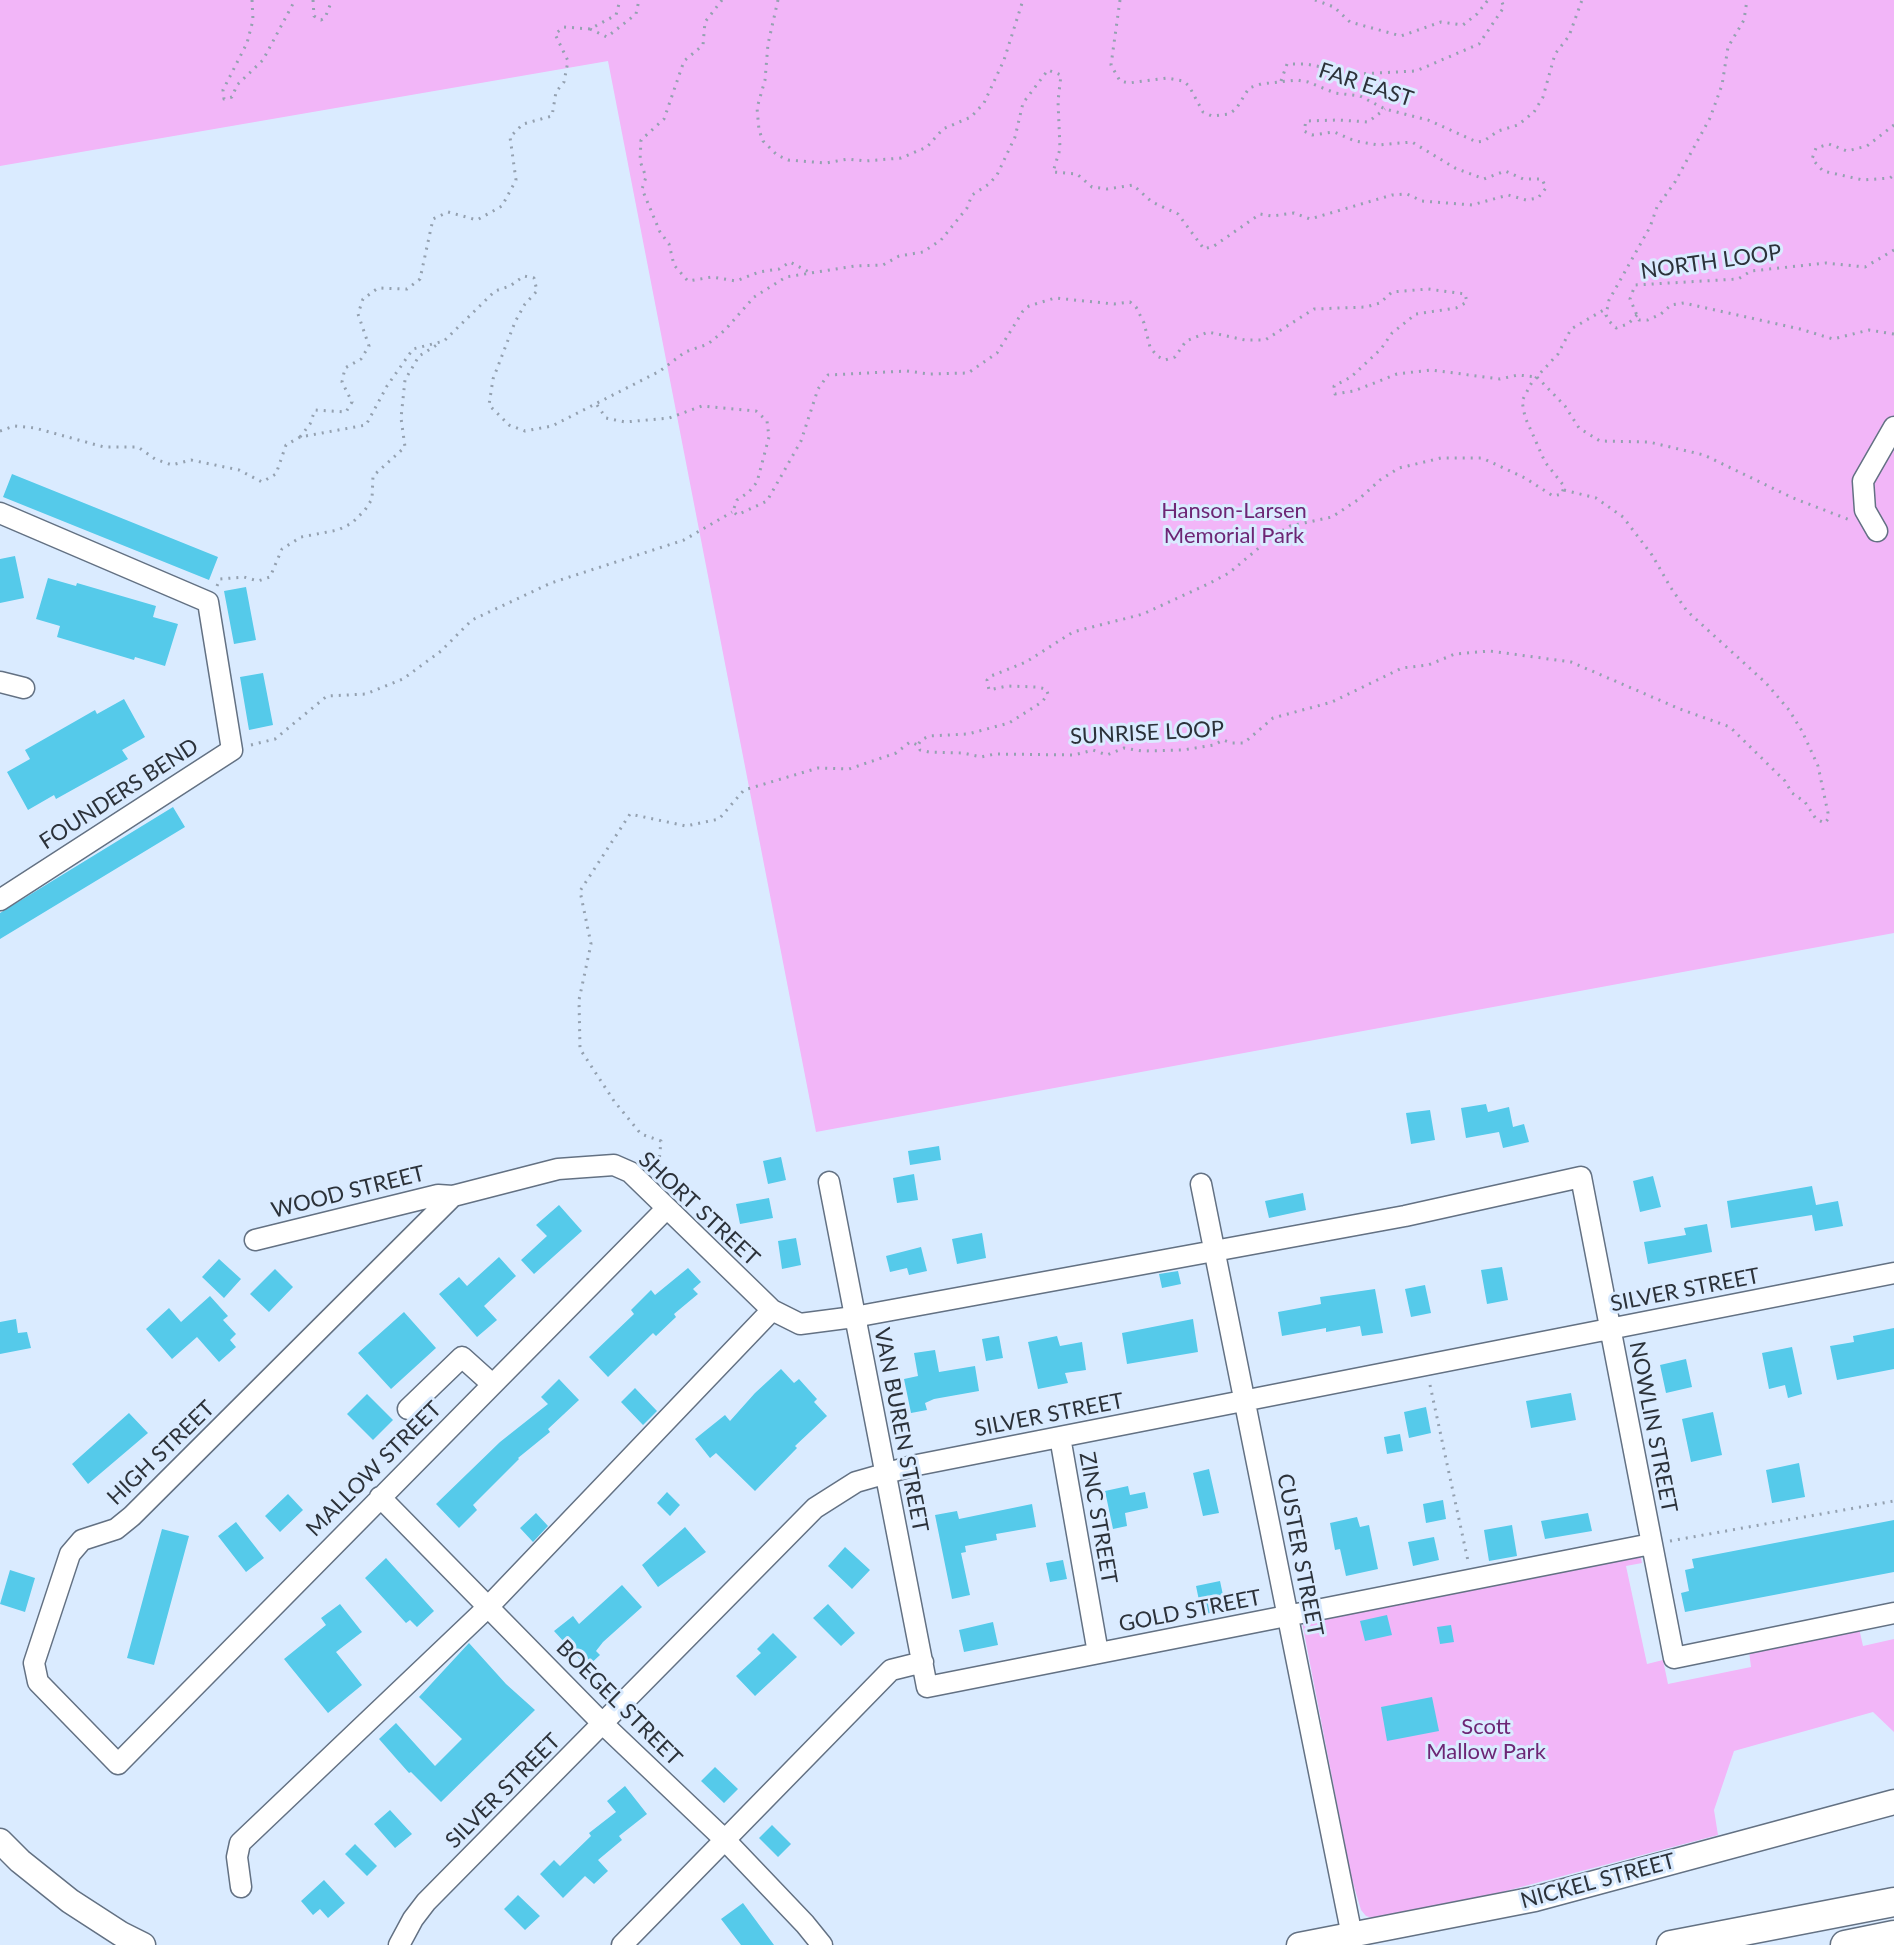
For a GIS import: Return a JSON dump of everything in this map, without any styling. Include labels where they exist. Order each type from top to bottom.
[{"type":"highway","points":[[1671,1945],[1894,1902]]},
{"type":"highway","points":[[1845,1945],[1894,1935]]},
{"type":"main road","name":"NICKEL STREET","points":[[1299,1945],[1535,1899],[1894,1802]]},
{"type":"main road","points":[[0,1841],[70,1901],[143,1945]]},
{"type":"street","points":[[1877,531],[1865,510],[1863,481],[1894,427]]},
{"type":"street","points":[[0,513],[208,602]]},
{"type":"street","name":"FOUNDERS BEND","points":[[0,900],[232,750],[208,602]]},
{"type":"street","points":[[0,682],[24,688]]},
{"type":"street","name":"SHORT STREET","points":[[453,1196],[558,1169],[614,1165],[630,1172],[772,1310],[800,1324],[1214,1252],[1405,1216],[1581,1177]]},
{"type":"street","name":"NOWLIN STREET","points":[[1581,1177],[1674,1658],[1894,1613]]},
{"type":"street","name":"VAN BUREN STREET","points":[[829,1182],[927,1687]]},
{"type":"street","name":"CUSTER STREET","points":[[1201,1184],[1352,1936]]},
{"type":"street","name":"WOOD STREET","points":[[255,1240],[438,1195],[453,1196]]},
{"type":"street","name":"HIGH STREET","points":[[118,1764],[38,1682],[34,1663],[70,1554],[82,1540],[116,1529],[132,1516],[453,1196]]},
{"type":"street","name":"MALLOW STREET","points":[[118,1764],[666,1209]]},
{"type":"street","name":"SILVER STREET","points":[[399,1945],[426,1902],[815,1508],[856,1482],[912,1466],[1894,1273]]},
{"type":"street","points":[[241,1887],[237,1857],[240,1843],[488,1607],[772,1310]]},
{"type":"street","points":[[408,1409],[462,1357],[492,1384]]},
{"type":"street","name":"ZINC STREET","points":[[1060,1437],[1098,1653]]},
{"type":"street","name":"BOEGEL STREET","points":[[380,1497],[603,1724],[724,1839],[822,1945]]},
{"type":"street","name":"GOLD STREET","points":[[927,1687],[1651,1544]]},
{"type":"street","points":[[622,1945],[891,1670],[923,1662]]},
{"type":"path","points":[[252,0],[253,20],[247,43],[223,90],[224,99],[232,97],[242,80],[263,60],[295,0]]},
{"type":"path","points":[[313,0],[314,16],[321,20],[325,18],[332,0]]},
{"type":"path","points":[[590,29],[616,15],[620,0]]},
{"type":"path","points":[[300,437],[310,424],[315,410],[346,412],[352,402],[342,382],[345,368],[361,359],[369,346],[358,314],[363,299],[378,288],[407,289],[420,279],[433,219],[448,212],[477,220],[502,206],[516,180],[510,137],[523,124],[552,116],[556,92],[564,82],[568,61],[555,34],[564,27],[590,29],[607,37],[636,14],[639,0]]},
{"type":"path","points":[[722,0],[705,22],[703,45],[684,61],[664,119],[641,140],[640,161],[646,177],[642,189],[660,232],[669,244],[674,265],[688,281],[712,277],[736,281],[759,272],[779,269],[790,262],[811,273]]},
{"type":"path","points":[[778,0],[768,44],[765,80],[757,108],[759,130],[763,141],[777,155],[788,160],[826,163],[848,159],[901,158],[927,147],[943,129],[971,117],[984,103],[1004,60],[1023,0]]},
{"type":"path","name":"FAR EAST","points":[[1120,0],[1111,65],[1120,81],[1129,83],[1167,78],[1183,81],[1203,112],[1212,116],[1229,114],[1236,109],[1249,88],[1281,81],[1308,82],[1335,93],[1360,96],[1385,109],[1428,120],[1477,142],[1518,125],[1534,112],[1543,97],[1551,63],[1569,36],[1582,0]]},
{"type":"path","points":[[1315,0],[1334,7],[1350,22],[1401,36],[1441,22],[1463,25],[1488,0]]},
{"type":"path","points":[[1281,81],[1287,64],[1306,64],[1358,74],[1416,71],[1479,44],[1504,7],[1501,0]]},
{"type":"path","points":[[1564,490],[1561,480],[1545,462],[1523,409],[1525,391],[1558,354],[1571,329],[1607,308],[1650,227],[1657,207],[1675,182],[1710,118],[1722,85],[1728,47],[1744,20],[1747,0]]},
{"type":"path","points":[[208,602],[220,579],[244,577],[258,581],[270,577],[282,549],[301,537],[338,530],[352,523],[365,510],[372,499],[373,476],[405,447],[401,418],[405,380],[419,356],[444,341],[495,291],[510,286],[524,276],[534,278],[537,291],[515,322],[493,379],[489,405],[509,425],[525,431],[552,426],[660,371],[685,352],[708,344],[754,297],[786,277],[883,265],[899,256],[923,252],[941,240],[967,208],[972,195],[997,175],[1015,137],[1023,103],[1048,70],[1061,75],[1058,101],[1060,149],[1053,172],[1077,174],[1092,187],[1107,189],[1133,185],[1152,202],[1178,214],[1204,249],[1214,246],[1260,214],[1294,213],[1310,219],[1392,195],[1407,194],[1422,201],[1472,205],[1508,195],[1526,200],[1538,198],[1546,188],[1542,179],[1523,179],[1505,171],[1484,179],[1455,168],[1412,142],[1378,145],[1355,141],[1334,132],[1312,135],[1304,131],[1306,121],[1368,122],[1385,109]]},
{"type":"path","points":[[1894,125],[1867,146],[1847,151],[1829,144],[1816,148],[1812,159],[1823,171],[1863,180],[1894,175]]},
{"type":"path","name":"NORTH LOOP","points":[[1894,250],[1865,267],[1826,263],[1751,271],[1738,279],[1635,285],[1630,299],[1639,320],[1648,320],[1671,305],[1684,303],[1833,339],[1869,330],[1894,334]]},
{"type":"path","points":[[733,511],[737,515],[767,501],[801,441],[818,389],[828,375],[907,371],[968,373],[997,353],[1029,306],[1055,298],[1114,304],[1130,302],[1144,323],[1150,347],[1165,360],[1175,357],[1186,341],[1208,332],[1245,340],[1265,340],[1314,309],[1366,307],[1380,303],[1392,292],[1428,289],[1465,294],[1467,302],[1456,308],[1416,314],[1392,333],[1381,349],[1351,377],[1334,386],[1335,394],[1354,391],[1397,374],[1431,370],[1500,379],[1518,375],[1537,377],[1565,406],[1579,428],[1600,441],[1649,442],[1704,455],[1793,498],[1877,531]]},
{"type":"path","points":[[1607,308],[1609,321],[1616,328],[1628,324],[1637,315]]},
{"type":"path","points":[[0,431],[14,426],[35,428],[104,447],[138,447],[155,459],[172,465],[191,460],[239,470],[262,482],[276,474],[286,445],[300,437],[366,425],[382,394],[413,349],[444,341]]},
{"type":"path","points":[[232,750],[275,739],[327,696],[366,694],[403,679],[441,651],[472,620],[551,583],[684,540],[733,511],[737,500],[757,482],[769,437],[767,421],[756,411],[702,406],[669,418],[625,422],[606,418],[596,403]]},
{"type":"path","name":"SUNRISE LOOP","points":[[1472,457],[1493,462],[1553,496],[1564,490],[1596,498],[1623,517],[1652,555],[1687,611],[1766,683],[1789,710],[1818,766],[1828,813],[1825,823],[1816,819],[1805,802],[1792,793],[1785,781],[1730,727],[1571,662],[1490,651],[1455,654],[1428,665],[1402,668],[1332,702],[1273,718],[1244,743],[1223,740],[1214,745],[1183,750],[1124,748],[1107,755],[1093,750],[1074,755],[995,754],[981,757],[929,752],[920,750],[918,745],[929,736],[968,734],[1009,723],[1042,702],[1048,694],[1046,689],[1037,687],[1007,686],[989,690],[987,680],[991,676],[1026,662],[1073,632],[1143,614],[1208,584],[1244,561],[1273,536],[1290,526],[1332,517],[1399,468],[1441,458],[1472,457]]},
{"type":"path","points":[[658,1173],[661,1141],[641,1134],[614,1101],[580,1049],[579,1000],[591,944],[580,891],[630,814],[686,826],[719,819],[744,790],[818,768],[849,769],[896,753],[910,742],[918,745]]},
{"type":"path","points":[[1426,1365],[1472,1580]]},
{"type":"path","points":[[1651,1544],[1894,1501]]},
{"type":"green space","name":"Hanson-Larsen Memorial Park","points":[[0,0],[1894,0],[1894,933],[816,1132],[608,61],[0,166]]},
{"type":"green space","name":"Scott Mallow Park","points":[[1640,1554],[1642,1563],[1626,1566],[1647,1664],[1663,1660],[1668,1684],[1751,1667],[1749,1651],[1859,1628],[1863,1646],[1894,1639],[1894,1732],[1873,1712],[1734,1751],[1714,1810],[1718,1835],[1502,1892],[1373,1918],[1366,1916],[1361,1910],[1351,1876],[1302,1622]]},
{"type":"building","points":[[12,474],[218,557],[209,580],[3,497]]},
{"type":"building","points":[[15,556],[24,598],[0,603],[0,559]]},
{"type":"building","points":[[48,578],[76,586],[77,583],[156,606],[153,617],[178,624],[165,666],[57,637],[60,626],[36,619]]},
{"type":"building","points":[[246,587],[256,640],[234,644],[224,591]]},
{"type":"building","points":[[263,673],[273,725],[249,730],[240,677]]},
{"type":"building","points":[[124,699],[145,737],[122,750],[128,759],[56,799],[54,795],[28,810],[7,772],[30,759],[25,750],[95,710],[97,714]]},
{"type":"building","points":[[173,807],[185,827],[0,939],[0,913]]},
{"type":"building","points":[[1486,1104],[1488,1112],[1509,1107],[1513,1127],[1524,1124],[1529,1142],[1503,1148],[1499,1132],[1466,1138],[1461,1108]]},
{"type":"building","points":[[1430,1110],[1435,1140],[1411,1144],[1406,1113]]},
{"type":"building","points":[[939,1146],[941,1160],[910,1165],[908,1151]]},
{"type":"building","points":[[781,1157],[786,1180],[768,1184],[763,1161]]},
{"type":"building","points":[[914,1174],[918,1200],[897,1203],[893,1178]]},
{"type":"building","points":[[1653,1176],[1661,1207],[1640,1212],[1633,1181]]},
{"type":"building","points":[[1812,1186],[1816,1205],[1838,1201],[1843,1226],[1815,1231],[1812,1215],[1731,1228],[1727,1201]]},
{"type":"building","points":[[1303,1193],[1306,1210],[1269,1218],[1265,1201]]},
{"type":"building","points":[[769,1198],[773,1218],[740,1224],[736,1204]]},
{"type":"building","points":[[559,1205],[582,1231],[534,1274],[521,1260],[547,1236],[536,1225]]},
{"type":"building","points":[[1707,1224],[1712,1252],[1648,1264],[1644,1242],[1686,1235],[1684,1228]]},
{"type":"building","points":[[982,1233],[986,1258],[957,1264],[952,1239]]},
{"type":"building","points":[[796,1238],[801,1265],[782,1269],[778,1241]]},
{"type":"building","points":[[921,1247],[927,1271],[909,1275],[907,1268],[890,1272],[886,1256]]},
{"type":"building","points":[[499,1257],[516,1276],[484,1306],[497,1320],[477,1337],[439,1294],[459,1277],[467,1286]]},
{"type":"building","points":[[219,1259],[241,1279],[224,1298],[202,1277]]},
{"type":"building","points":[[1502,1267],[1508,1300],[1487,1304],[1481,1270]]},
{"type":"building","points":[[688,1268],[701,1282],[693,1289],[698,1294],[674,1314],[676,1317],[656,1336],[653,1333],[608,1377],[589,1357],[634,1314],[631,1310],[651,1290],[655,1295]]},
{"type":"building","points":[[275,1269],[293,1287],[269,1312],[250,1294]]},
{"type":"building","points":[[1178,1271],[1181,1284],[1162,1288],[1159,1274]]},
{"type":"building","points":[[1425,1285],[1431,1313],[1411,1317],[1405,1289]]},
{"type":"building","points":[[1375,1289],[1383,1333],[1362,1336],[1360,1326],[1282,1336],[1278,1312],[1321,1304],[1320,1297]]},
{"type":"building","points":[[210,1296],[228,1316],[223,1320],[236,1334],[230,1340],[236,1347],[219,1362],[197,1337],[172,1359],[146,1329],[169,1308],[181,1322]]},
{"type":"building","points":[[404,1312],[436,1348],[391,1389],[358,1353]]},
{"type":"building","points":[[16,1319],[18,1333],[27,1332],[31,1348],[0,1354],[0,1322]]},
{"type":"building","points":[[1193,1319],[1198,1352],[1127,1364],[1122,1333]]},
{"type":"building","points":[[1894,1328],[1894,1369],[1837,1380],[1830,1346],[1854,1342],[1853,1336]]},
{"type":"building","points":[[999,1336],[1003,1358],[986,1361],[982,1339]]},
{"type":"building","points":[[1057,1336],[1060,1346],[1082,1342],[1086,1370],[1065,1373],[1068,1383],[1038,1389],[1028,1342]]},
{"type":"building","points":[[1792,1347],[1802,1394],[1788,1398],[1785,1385],[1769,1389],[1762,1353]]},
{"type":"building","points":[[935,1350],[939,1372],[975,1366],[979,1391],[934,1399],[925,1403],[927,1410],[911,1413],[904,1379],[918,1376],[914,1353]]},
{"type":"building","points":[[1686,1359],[1692,1387],[1666,1393],[1660,1365]]},
{"type":"building","points":[[781,1369],[794,1383],[799,1379],[827,1416],[755,1491],[716,1453],[710,1458],[695,1439],[725,1415],[730,1421]]},
{"type":"building","points":[[559,1379],[579,1400],[473,1505],[477,1510],[459,1528],[436,1504],[500,1442],[548,1404],[541,1397]]},
{"type":"building","points":[[635,1388],[657,1411],[643,1425],[621,1402]]},
{"type":"building","points":[[1571,1393],[1576,1420],[1531,1428],[1526,1401]]},
{"type":"building","points":[[367,1394],[393,1420],[373,1440],[347,1414]]},
{"type":"building","points":[[1426,1407],[1431,1433],[1409,1438],[1404,1412]]},
{"type":"building","points":[[1713,1412],[1722,1455],[1691,1462],[1682,1419]]},
{"type":"building","points":[[129,1413],[148,1433],[88,1484],[72,1464]]},
{"type":"building","points":[[1400,1434],[1403,1451],[1387,1454],[1384,1437]]},
{"type":"building","points":[[1799,1463],[1805,1497],[1772,1503],[1766,1470]]},
{"type":"building","points":[[1209,1469],[1219,1513],[1203,1516],[1193,1473]]},
{"type":"building","points":[[1128,1486],[1130,1495],[1145,1492],[1148,1508],[1125,1513],[1127,1526],[1113,1529],[1105,1491]]},
{"type":"building","points":[[667,1492],[680,1505],[670,1516],[657,1503]]},
{"type":"building","points":[[288,1494],[303,1510],[280,1532],[265,1516]]},
{"type":"building","points":[[1443,1500],[1446,1519],[1426,1523],[1423,1504]]},
{"type":"building","points":[[1032,1504],[1036,1527],[996,1534],[997,1540],[965,1546],[966,1552],[961,1553],[970,1595],[952,1599],[935,1515],[957,1511],[959,1519]]},
{"type":"building","points":[[536,1513],[548,1526],[533,1542],[520,1528]]},
{"type":"building","points":[[1588,1513],[1592,1531],[1545,1539],[1541,1521]]},
{"type":"building","points":[[1357,1517],[1360,1527],[1369,1525],[1378,1569],[1346,1576],[1340,1549],[1335,1550],[1330,1523]]},
{"type":"building","points":[[1894,1520],[1894,1572],[1685,1612],[1681,1593],[1689,1591],[1685,1570],[1694,1568],[1692,1559]]},
{"type":"building","points":[[236,1522],[264,1558],[246,1572],[218,1536]]},
{"type":"building","points":[[1512,1525],[1517,1556],[1489,1561],[1484,1530]]},
{"type":"building","points":[[685,1527],[706,1552],[658,1587],[642,1565]]},
{"type":"building","points":[[162,1529],[189,1536],[154,1665],[127,1658]]},
{"type":"building","points":[[1434,1537],[1439,1560],[1413,1566],[1408,1542]]},
{"type":"building","points":[[845,1547],[870,1570],[852,1589],[828,1566]]},
{"type":"building","points":[[386,1558],[434,1611],[417,1627],[410,1620],[406,1623],[365,1578]]},
{"type":"building","points":[[1063,1560],[1067,1579],[1050,1582],[1046,1563]]},
{"type":"building","points":[[10,1570],[35,1578],[25,1612],[0,1604]]},
{"type":"building","points":[[1220,1581],[1226,1609],[1202,1615],[1196,1586]]},
{"type":"building","points":[[622,1585],[642,1607],[603,1642],[596,1651],[600,1655],[587,1667],[554,1631],[573,1616],[579,1624]]},
{"type":"building","points":[[340,1604],[362,1632],[336,1652],[362,1685],[328,1713],[284,1659],[326,1625],[321,1618]]},
{"type":"building","points":[[828,1604],[855,1633],[841,1646],[813,1618]]},
{"type":"building","points":[[1387,1615],[1392,1635],[1365,1641],[1360,1621]]},
{"type":"building","points":[[993,1622],[998,1645],[964,1652],[959,1630]]},
{"type":"building","points":[[1451,1625],[1454,1642],[1440,1644],[1437,1627]]},
{"type":"building","points":[[773,1633],[797,1657],[755,1696],[736,1676],[761,1653],[757,1649]]},
{"type":"building","points":[[469,1643],[506,1684],[535,1710],[441,1802],[409,1773],[379,1739],[396,1723],[435,1766],[462,1739],[419,1697]]},
{"type":"building","points":[[1432,1697],[1439,1731],[1387,1741],[1381,1707]]},
{"type":"building","points":[[715,1767],[738,1789],[724,1803],[701,1781]]},
{"type":"building","points":[[625,1786],[647,1814],[619,1836],[622,1840],[598,1860],[608,1871],[594,1884],[585,1876],[563,1898],[540,1874],[554,1860],[560,1866],[591,1836],[589,1833],[616,1812],[607,1801]]},
{"type":"building","points":[[390,1810],[412,1834],[395,1848],[374,1824]]},
{"type":"building","points":[[772,1825],[791,1844],[778,1857],[759,1838]]},
{"type":"building","points":[[355,1844],[377,1866],[367,1876],[345,1854]]},
{"type":"building","points":[[324,1880],[345,1903],[328,1918],[320,1909],[313,1915],[301,1901]]},
{"type":"building","points":[[518,1895],[540,1916],[525,1930],[504,1909]]},
{"type":"building","points":[[743,1903],[774,1945],[741,1945],[721,1919]]}]
